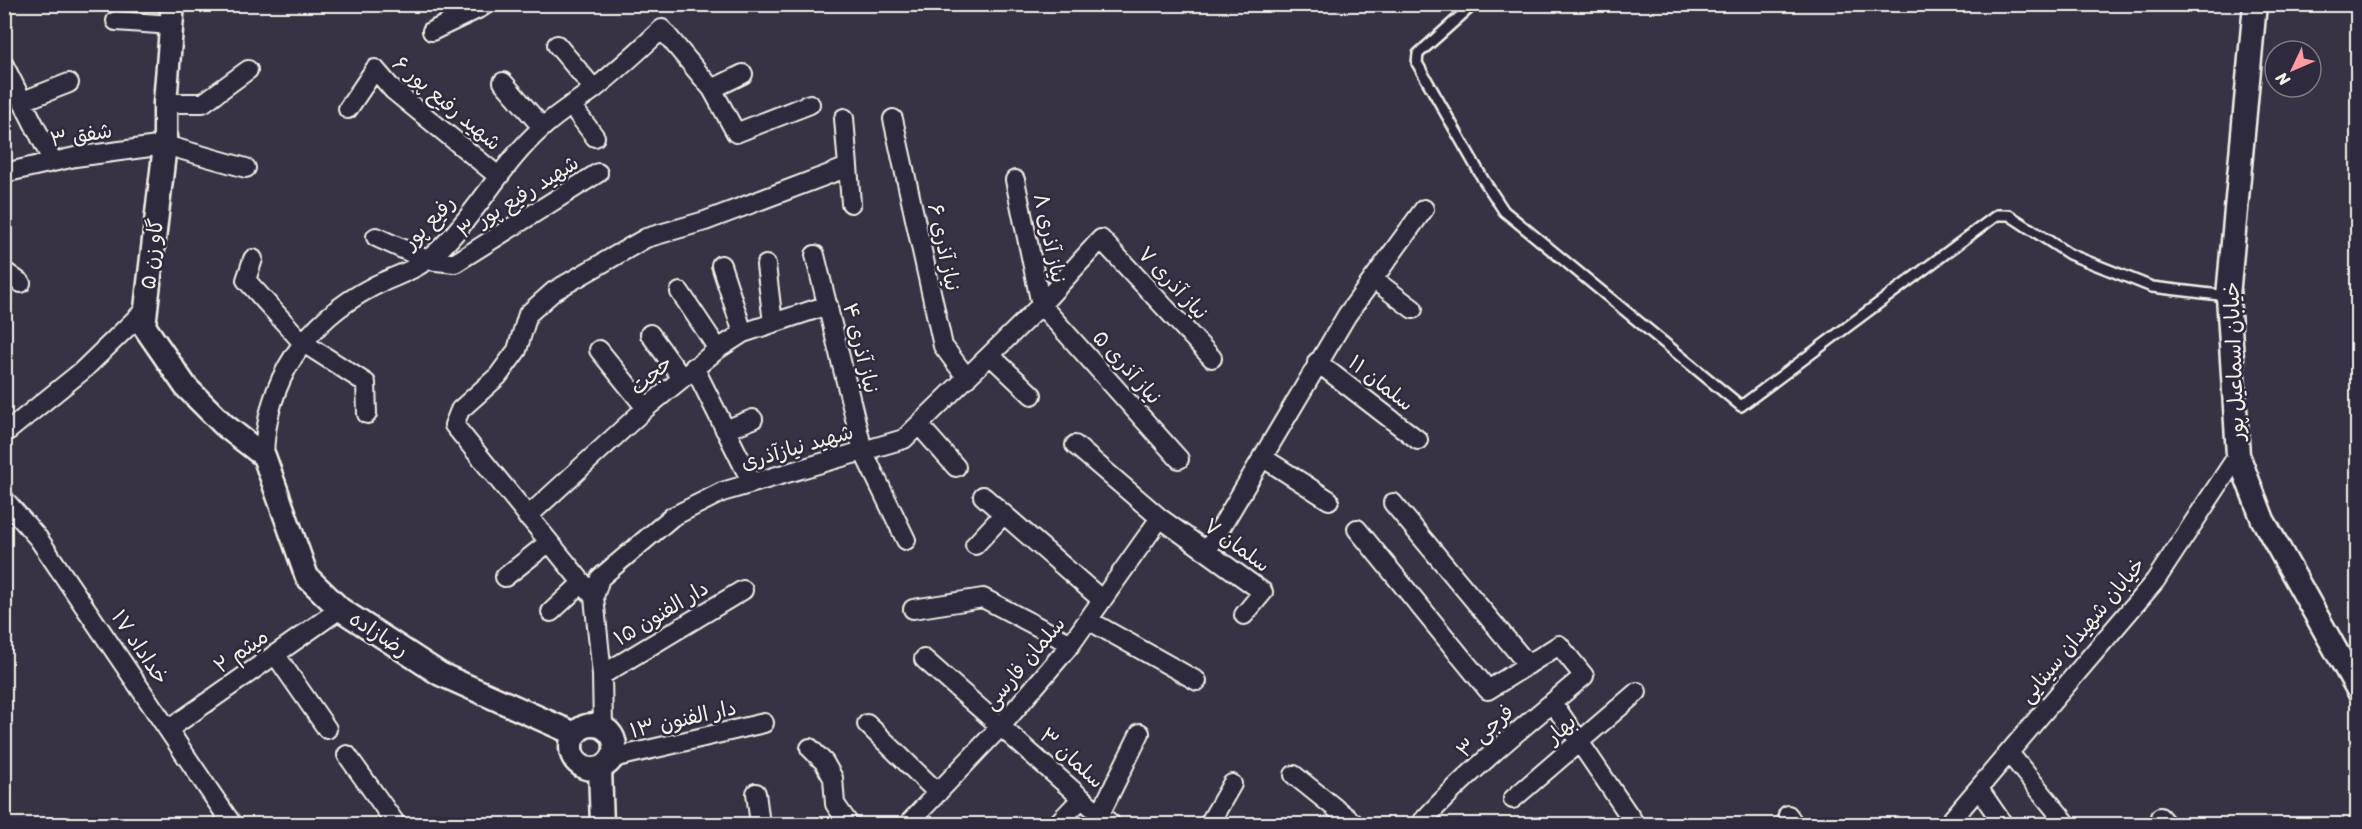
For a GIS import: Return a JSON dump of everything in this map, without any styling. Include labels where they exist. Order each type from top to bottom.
[{"type":"street","points":[[432,31],[482,7],[481,4]]},
{"type":"street","name":"خیابان اسماعیل پور","points":[[2255,4],[2228,296],[2238,455],[2264,520],[2358,690]]},
{"type":"street","points":[[116,21],[173,15]]},
{"type":"street","name":"گاو زن ۵","points":[[173,15],[165,103],[165,145],[144,326],[186,387],[224,425],[264,456]]},
{"type":"street","name":"رفیع پور","points":[[264,456],[264,428],[279,381],[302,342],[330,314],[374,287],[418,268],[427,260],[441,247],[498,176],[542,127],[594,89],[662,29],[712,89]]},
{"type":"street","points":[[557,45],[594,89]]},
{"type":"street","points":[[4,65],[54,162]]},
{"type":"street","name":"شهید رفیع پور ۶","points":[[348,109],[375,69],[393,90],[498,176]]},
{"type":"street","points":[[165,103],[202,103],[248,70]]},
{"type":"street","points":[[743,74],[712,89],[736,133],[810,104]]},
{"type":"street","points":[[503,82],[542,127]]},
{"type":"street","points":[[22,101],[69,84]]},
{"type":"street","points":[[571,105],[595,137]]},
{"type":"street","points":[[844,118],[851,203]]},
{"type":"street","name":"نیاز آذری ۶","points":[[893,120],[943,346],[967,378]]},
{"type":"street","points":[[165,145],[246,168]]},
{"type":"street","name":"شفق ۳","points":[[4,173],[54,162],[165,145]]},
{"type":"street","points":[[603,728],[602,675],[588,590],[526,517],[454,425],[460,410],[498,376],[517,350],[528,314],[554,291],[646,238],[705,221],[848,167]]},
{"type":"street","name":"شهید رفیع پور ۳","points":[[427,260],[455,263],[598,173]]},
{"type":"street","name":"نیاز آذری ۸","points":[[1015,180],[1041,305]]},
{"type":"street","points":[[1207,551],[1317,362],[1424,209]]},
{"type":"street","points":[[376,237],[427,260]]},
{"type":"street","name":"شهید نیازآذری","points":[[551,612],[588,590],[672,517],[722,492],[904,440],[1041,305],[1101,239]]},
{"type":"street","name":"نیاز آذری ۷","points":[[1101,239],[1212,358]]},
{"type":"street","name":"نیاز آذری ۴","points":[[816,255],[863,451],[906,540]]},
{"type":"street","points":[[253,259],[246,280],[302,342],[366,383],[367,414]]},
{"type":"street","points":[[721,265],[743,333]]},
{"type":"street","points":[[766,265],[773,323]]},
{"type":"street","points":[[4,271],[21,283]]},
{"type":"street","points":[[1373,279],[1413,309]]},
{"type":"street","points":[[680,292],[718,349]]},
{"type":"street","name":"حجت","points":[[526,517],[646,408],[718,349],[743,333],[828,305]]},
{"type":"street","name":"نیاز آذری ۵","points":[[1041,305],[1179,459]]},
{"type":"street","points":[[4,434],[82,371],[146,309]]},
{"type":"street","points":[[650,334],[688,373],[725,430],[752,483]]},
{"type":"street","points":[[599,350],[646,408]]},
{"type":"street","points":[[990,355],[1032,395]]},
{"type":"street","name":"سلمان ۱۱","points":[[1317,362],[1418,440]]},
{"type":"street","points":[[725,430],[753,419]]},
{"type":"street","points":[[919,425],[956,467]]},
{"type":"street","name":"سلمان ۷","points":[[1076,445],[1160,518],[1263,592],[1244,615]]},
{"type":"street","name":"خیابان شهیدان سینایی","points":[[1948,825],[2155,581],[2238,455]]},
{"type":"street","name":"رضازاده","points":[[264,456],[307,577],[340,609],[440,674],[575,734]]},
{"type":"street","points":[[1262,457],[1329,500]]},
{"type":"street","points":[[983,496],[1102,600]]},
{"type":"street","name":"خداداد ۱۷","points":[[4,499],[38,538],[232,825]]},
{"type":"street","points":[[1357,529],[1488,690],[1528,665],[1393,503]]},
{"type":"street","points":[[975,545],[1004,514]]},
{"type":"street","name":"سلمان فارسی","points":[[908,825],[1002,725],[1071,644],[1160,518]]},
{"type":"street","points":[[505,577],[548,543]]},
{"type":"street","name":"دار الفنون ۱۵","points":[[602,675],[743,590]]},
{"type":"street","points":[[913,609],[984,598],[1071,644]]},
{"type":"street","name":"میثم ۲","points":[[169,729],[340,609]]},
{"type":"street","points":[[1088,620],[1197,681]]},
{"type":"street","name":"فرجی ۳","points":[[1420,825],[1438,804],[1584,676],[1559,645],[1528,665]]},
{"type":"street","points":[[275,654],[327,729]]},
{"type":"street","name":"سلمان ۳","points":[[924,658],[1106,819]]},
{"type":"street","name":"بهار","points":[[1513,799],[1637,692]]},
{"type":"street","points":[[1552,703],[1635,825]]},
{"type":"street","name":"دار الفنون ۱۳","points":[[606,764],[764,723]]},
{"type":"street","points":[[867,724],[938,793]]},
{"type":"street","points":[[602,825],[606,764],[615,741],[603,728],[588,726],[575,734],[571,742],[575,760],[582,766],[606,764]]},
{"type":"street","points":[[1106,819],[1140,733]]},
{"type":"street","points":[[810,748],[824,762],[833,778],[835,804],[849,825]]},
{"type":"street","points":[[2009,753],[2067,825]]},
{"type":"street","points":[[347,755],[396,825]]},
{"type":"street","points":[[1294,775],[1355,825]]},
{"type":"street","points":[[1209,825],[1232,783]]},
{"type":"street","points":[[1979,789],[2003,825]]},
{"type":"street","points":[[756,793],[760,825]]},
{"type":"street","points":[[1056,825],[1082,798]]},
{"type":"lane","points":[[1474,4],[1418,54],[1416,63],[1482,179],[1504,211],[1741,406],[1997,215],[2009,215],[2068,254],[2152,287],[2228,296]]}]
